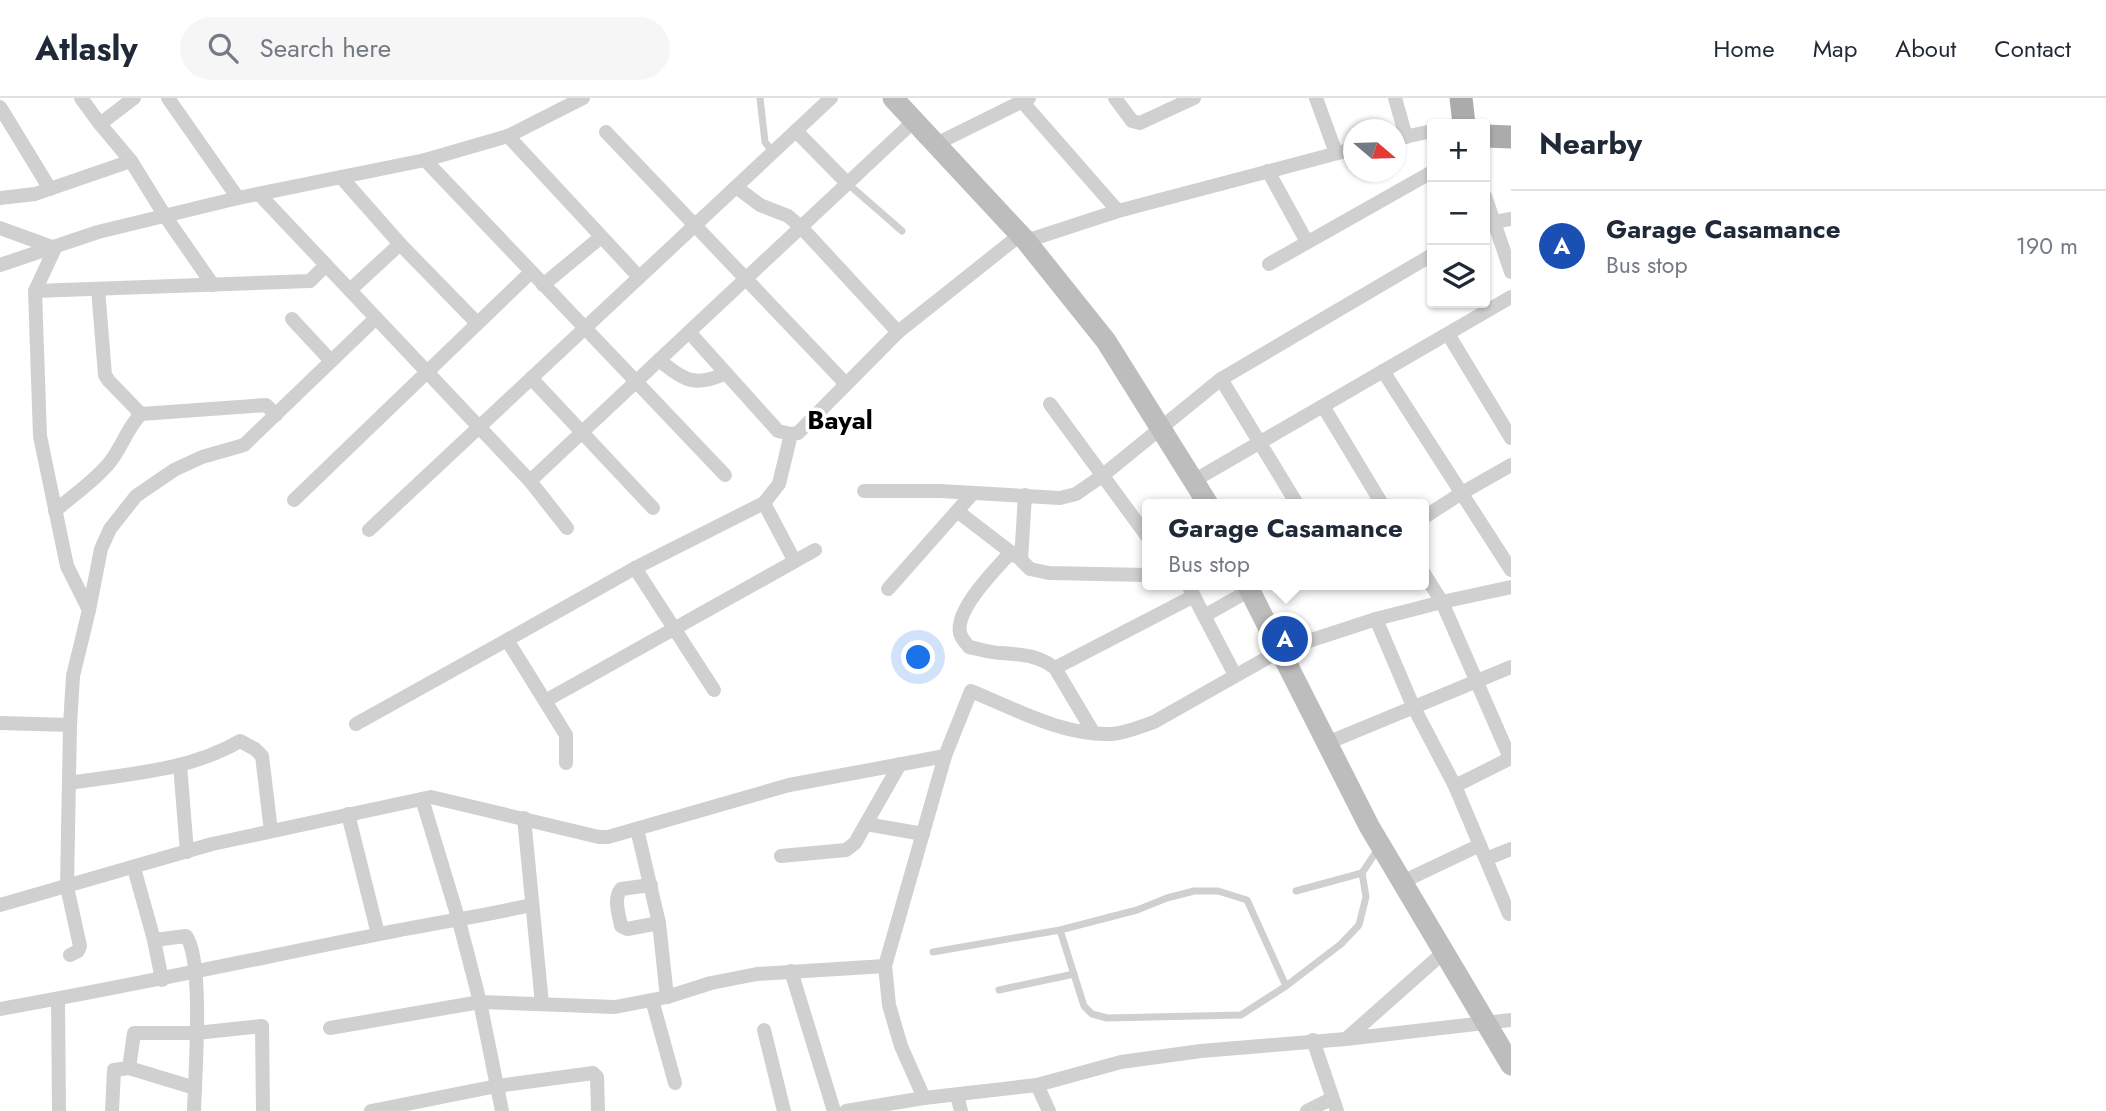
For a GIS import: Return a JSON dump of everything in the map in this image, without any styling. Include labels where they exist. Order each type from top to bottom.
[{"type":"main road","points":[[1461,98],[1463,119]]},
{"type":"main road","points":[[1490,136],[1511,137]]},
{"type":"street","points":[[81,98],[131,161],[213,285]]},
{"type":"street","points":[[100,124],[134,98]]},
{"type":"street","points":[[168,98],[238,198]]},
{"type":"street","points":[[0,265],[98,232],[238,198],[425,160],[508,136],[565,102],[583,98]]},
{"type":"street","points":[[369,530],[831,98]]},
{"type":"street","points":[[893,98],[1023,238],[1106,341],[1195,480],[1204,499]]},
{"type":"street","points":[[1115,98],[1132,121],[1140,123],[1194,98]]},
{"type":"street","points":[[1316,98],[1336,153]]},
{"type":"street","points":[[1395,98],[1398,119]]},
{"type":"street","points":[[936,144],[1023,99],[1118,211]]},
{"type":"street","points":[[1,112],[50,189]]},
{"type":"street","points":[[530,481],[914,121]]},
{"type":"street","points":[[796,131],[847,183]]},
{"type":"street","points":[[606,132],[846,384]]},
{"type":"street","points":[[1406,137],[1427,132]]},
{"type":"street","points":[[508,136],[639,277]]},
{"type":"street","points":[[689,332],[778,431],[791,435],[797,433],[898,332],[1023,238],[1343,151]]},
{"type":"street","points":[[425,160],[725,475]]},
{"type":"street","points":[[0,198],[35,194],[131,161]]},
{"type":"street","points":[[1268,171],[1307,242]]},
{"type":"street","points":[[1269,264],[1427,175]]},
{"type":"street","points":[[341,177],[400,244],[477,323]]},
{"type":"street","points":[[737,187],[760,205],[788,216],[801,226],[898,332]]},
{"type":"street","points":[[259,194],[530,481],[567,528]]},
{"type":"street","points":[[1490,224],[1511,219]]},
{"type":"street","points":[[1490,226],[1511,272]]},
{"type":"street","points":[[0,228],[55,248]]},
{"type":"street","points":[[543,285],[601,237]]},
{"type":"street","points":[[350,290],[400,244]]},
{"type":"street","points":[[55,248],[35,291],[40,436],[67,566],[89,610]]},
{"type":"street","points":[[864,491],[1069,497],[1102,476],[1221,379],[1427,258]]},
{"type":"street","points":[[35,291],[310,281],[326,265]]},
{"type":"street","points":[[294,500],[531,272]]},
{"type":"street","points":[[98,289],[105,375],[141,414]]},
{"type":"street","points":[[1195,480],[1511,297]]},
{"type":"street","points":[[70,955],[78,951],[80,946],[67,887],[73,676],[101,549],[110,529],[136,496],[174,470],[202,457],[244,445],[376,318]]},
{"type":"street","points":[[292,319],[331,361]]},
{"type":"street","points":[[1448,334],[1511,438]]},
{"type":"street","points":[[659,360],[677,374],[695,382],[709,382],[726,373]]},
{"type":"street","points":[[1383,371],[1511,570]]},
{"type":"street","points":[[531,378],[653,508]]},
{"type":"street","points":[[1221,379],[1294,499]]},
{"type":"street","points":[[1050,404],[1142,529]]},
{"type":"street","points":[[55,511],[112,460],[134,421],[141,414],[266,405],[276,415]]},
{"type":"street","points":[[1323,406],[1379,499]]},
{"type":"street","points":[[356,724],[635,568],[764,503],[779,484],[791,435]]},
{"type":"street","points":[[1429,514],[1511,465]]},
{"type":"street","points":[[888,589],[972,493]]},
{"type":"street","points":[[1025,495],[1016,556],[969,603],[960,620],[960,635],[969,647],[1035,656],[1055,668],[1093,732]]},
{"type":"street","points":[[764,503],[794,560]]},
{"type":"street","points":[[957,511],[1030,569],[1049,573],[1142,575]]},
{"type":"street","points":[[545,701],[815,550]]},
{"type":"street","points":[[635,568],[714,690]]},
{"type":"street","points":[[1429,581],[1442,602],[1511,758],[1455,786]]},
{"type":"street","points":[[924,1098],[901,1046],[889,1005],[885,965],[945,756],[971,691],[1051,724],[1111,734],[1143,726],[1281,650],[1376,619],[1511,587]]},
{"type":"street","points":[[1055,668],[1191,590],[1236,675]]},
{"type":"street","points":[[1204,616],[1245,590]]},
{"type":"street","points":[[1249,590],[1381,846],[1511,1065]]},
{"type":"street","points":[[1376,619],[1413,706],[1455,786],[1509,914]]},
{"type":"street","points":[[507,640],[566,735],[566,763]]},
{"type":"street","points":[[1327,743],[1511,667]]},
{"type":"street","points":[[0,723],[70,725]]},
{"type":"street","points":[[69,783],[180,765],[223,751],[240,741],[262,756],[271,831]]},
{"type":"street","points":[[0,905],[187,852],[422,799],[440,798],[599,837],[614,836],[789,785],[945,756]]},
{"type":"street","points":[[781,856],[846,850],[855,843],[900,764]]},
{"type":"street","points":[[180,765],[187,852]]},
{"type":"street","points":[[422,799],[480,1002],[502,1111]]},
{"type":"street","points":[[348,814],[378,934]]},
{"type":"street","points":[[524,818],[542,1004]]},
{"type":"street","points":[[866,824],[923,834]]},
{"type":"street","points":[[637,829],[659,923],[660,998],[675,1083]]},
{"type":"street","points":[[1402,882],[1483,852],[1511,849]]},
{"type":"street","points":[[134,868],[162,980]]},
{"type":"street","points":[[651,885],[621,889],[618,892],[616,897],[621,926],[627,929],[659,923]]},
{"type":"street","points":[[0,1009],[162,980],[531,905]]},
{"type":"street","points":[[154,940],[186,936],[190,942],[197,973],[194,1111]]},
{"type":"street","points":[[1346,1039],[1444,952]]},
{"type":"street","points":[[330,1028],[480,1002],[615,1007],[736,978],[791,971],[885,965]]},
{"type":"street","points":[[791,971],[834,1111]]},
{"type":"street","points":[[58,999],[59,1111]]},
{"type":"street","points":[[846,1111],[1037,1084],[1121,1062],[1201,1051],[1346,1039],[1511,1020]]},
{"type":"street","points":[[129,1068],[134,1033],[196,1033],[262,1026],[263,1111]]},
{"type":"street","points":[[764,1030],[784,1111]]},
{"type":"street","points":[[1307,1111],[1334,1105],[1313,1040]]},
{"type":"street","points":[[113,1111],[114,1070],[129,1068],[195,1088]]},
{"type":"street","points":[[371,1111],[497,1086],[593,1073],[597,1077],[598,1111]]},
{"type":"street","points":[[1037,1084],[1049,1111]]},
{"type":"street","points":[[957,1095],[961,1111]]},
{"type":"lane","points":[[760,98],[765,142],[773,152]]},
{"type":"lane","points":[[847,183],[902,231]]},
{"type":"lane","points":[[1296,891],[1362,873],[1381,846]]},
{"type":"lane","points":[[1060,930],[1084,1006],[1092,1014],[1107,1018],[1241,1015],[1286,986],[1341,944],[1359,925],[1366,897],[1362,873]]},
{"type":"lane","points":[[933,952],[1060,930],[1137,910],[1194,891],[1218,891],[1247,900],[1286,986]]},
{"type":"lane","points":[[999,990],[1074,974]]},
{"type":"place","name":"Garage Casamance","points":[[1285,639]]},
{"type":"district","name":"Bayal","points":[[840,420]]}]
